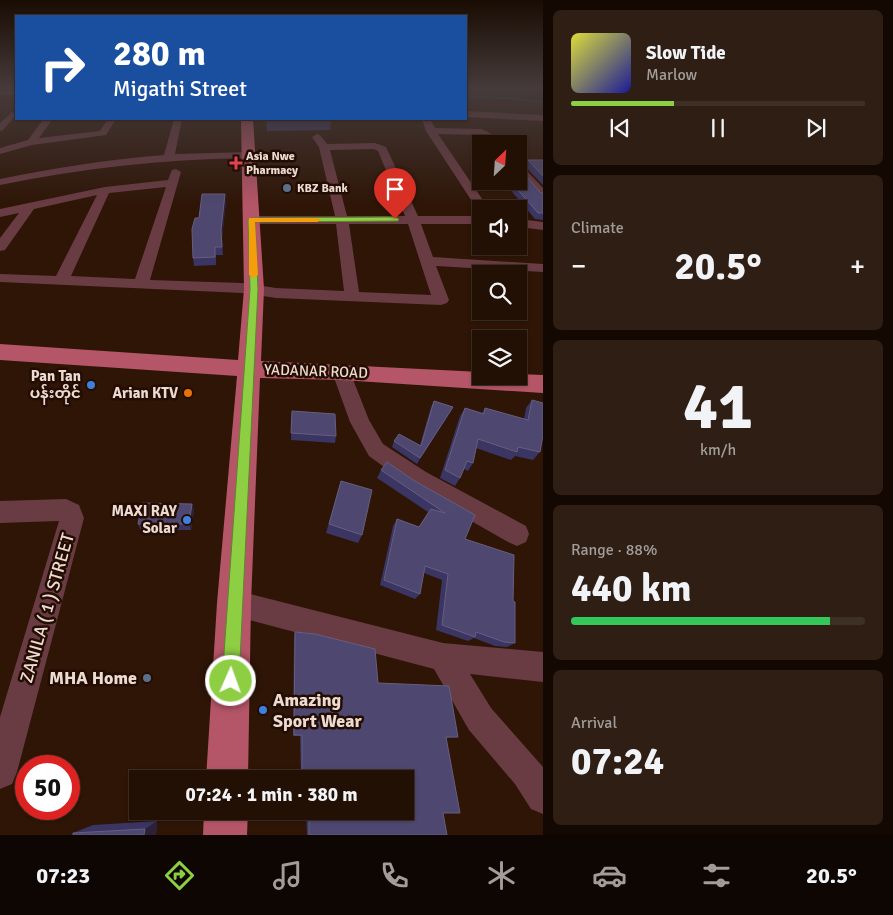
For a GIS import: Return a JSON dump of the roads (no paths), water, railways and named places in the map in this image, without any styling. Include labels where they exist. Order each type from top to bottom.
[{"type":"main road","points":[[227,770],[234,603],[254,289],[248,127]]},
{"type":"main road","name":"YADANAR ROAD","points":[[0,352],[248,369],[341,372],[543,384]]},
{"type":"main road","points":[[225,835],[226,820]]},
{"type":"street","points":[[31,142],[43,127]]},
{"type":"street","points":[[0,151],[31,142],[103,133],[107,127]]},
{"type":"street","points":[[169,157],[176,127]]},
{"type":"street","points":[[429,127],[477,200]]},
{"type":"street","points":[[431,131],[481,132],[487,135]]},
{"type":"street","points":[[0,278],[254,289],[276,293],[352,297],[441,300],[413,219],[382,149],[375,146],[320,142],[342,220],[352,297]]},
{"type":"street","points":[[0,182],[79,166],[181,156],[250,155]]},
{"type":"street","points":[[141,284],[181,156]]},
{"type":"street","points":[[528,179],[543,195]]},
{"type":"street","points":[[0,214],[105,190],[173,183]]},
{"type":"street","points":[[60,281],[105,190]]},
{"type":"street","points":[[0,247],[29,207]]},
{"type":"street","points":[[252,220],[472,220]]},
{"type":"street","points":[[527,224],[543,226]]},
{"type":"street","points":[[428,261],[543,268]]},
{"type":"street","points":[[341,372],[360,422],[376,450],[418,480],[517,534]]},
{"type":"street","name":"ZANILA ( 1 ) STREET","points":[[0,512],[66,510],[71,513],[72,518],[0,772]]},
{"type":"street","points":[[234,603],[443,658],[543,667]]},
{"type":"street","points":[[443,658],[480,719],[527,772],[543,797]]},
{"type":"place","name":"Asia Nwe Pharmacy","points":[[236,163]]},
{"type":"place","name":"KBZ Bank","points":[[287,188]]},
{"type":"place","name":"Pan Tan ပန်းတိုင်","points":[[91,385]]},
{"type":"place","name":"Arian KTV","points":[[188,393]]},
{"type":"place","name":"MAXI RAY Solar","points":[[187,520]]},
{"type":"place","name":"MHA Home","points":[[147,678]]},
{"type":"place","name":"Amazing Sport Wear","points":[[263,710]]}]
